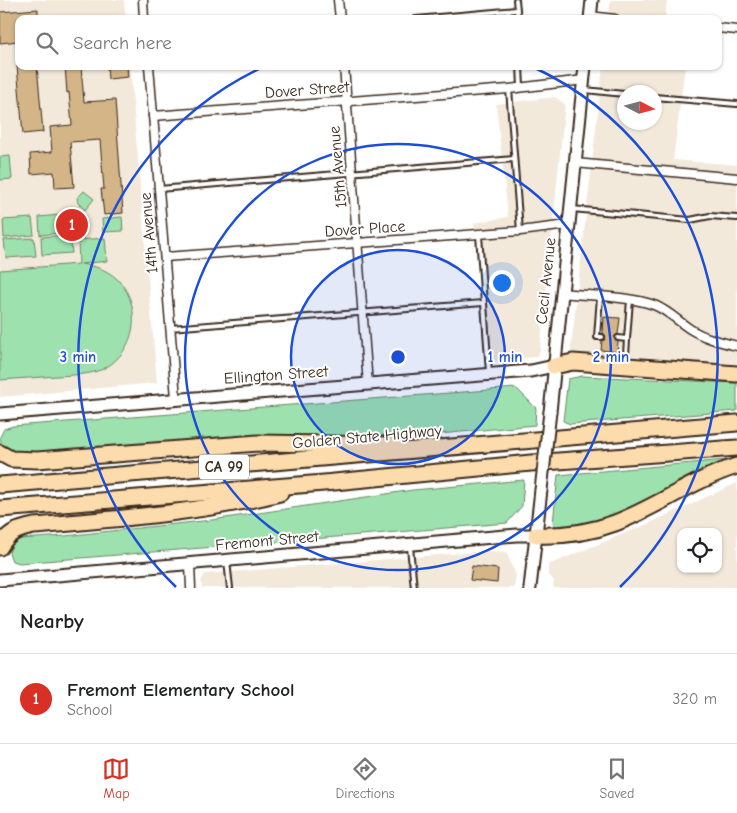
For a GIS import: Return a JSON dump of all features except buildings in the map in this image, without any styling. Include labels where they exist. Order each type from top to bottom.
[{"type":"highway","points":[[554,366],[573,362],[737,374]]},
{"type":"highway","name":"Golden State Highway","points":[[0,485],[737,423]]},
{"type":"highway","points":[[0,453],[11,459],[37,460],[258,443],[370,443],[448,447]]},
{"type":"highway","name":"CA 99","points":[[0,509],[324,483],[531,463],[737,448]]},
{"type":"highway","points":[[536,535],[551,536],[572,533],[615,523],[706,478],[737,466]]},
{"type":"highway","points":[[0,547],[5,538],[17,529],[144,517],[256,499],[324,483]]},
{"type":"main road","points":[[590,15],[592,0]]},
{"type":"main road","name":"Cecil Avenue","points":[[530,588],[542,490],[585,70]]},
{"type":"main road","name":"Ellington Street","points":[[0,414],[176,398],[490,375],[531,371],[554,366]]},
{"type":"main road","name":"Fremont Street","points":[[0,580],[517,535],[536,535]]},
{"type":"street","points":[[143,0],[144,15]]},
{"type":"street","points":[[338,0],[340,15]]},
{"type":"street","points":[[722,28],[737,30]]},
{"type":"street","name":"14th Avenue","points":[[148,70],[176,398]]},
{"type":"street","name":"15th Avenue","points":[[344,70],[368,385]]},
{"type":"street","name":"Dover Street","points":[[153,116],[521,87],[583,85]]},
{"type":"street","points":[[575,162],[737,178]]},
{"type":"street","name":"Dover Place","points":[[164,257],[520,231],[568,225]]},
{"type":"street","points":[[562,293],[630,300],[654,305],[690,329],[714,340],[737,346]]},
{"type":"street","points":[[190,564],[191,588]]},
{"type":"lane","points":[[516,0],[518,15]]},
{"type":"lane","points":[[461,15],[517,10]]},
{"type":"lane","points":[[520,70],[521,87]]},
{"type":"lane","points":[[583,85],[617,92]]},
{"type":"lane","points":[[509,89],[520,231]]},
{"type":"lane","points":[[662,97],[737,104]]},
{"type":"lane","points":[[158,188],[514,159]]},
{"type":"lane","points":[[570,209],[690,220],[710,216],[737,218]]},
{"type":"lane","points":[[479,233],[490,375]]},
{"type":"lane","points":[[600,297],[597,336],[602,337]]},
{"type":"lane","points":[[626,355],[630,300]]},
{"type":"lane","points":[[170,328],[483,303]]},
{"type":"lane","points":[[618,338],[627,338]]},
{"type":"lane","points":[[410,545],[414,588]]},
{"type":"lane","points":[[227,561],[230,588]]},
{"type":"shaded area","points":[[0,0],[124,0],[126,15],[15,15],[15,70],[130,70],[157,383],[0,397]]},
{"type":"shaded area","points":[[611,0],[667,0],[665,15],[609,15]]},
{"type":"shaded area","points":[[603,70],[684,70],[673,160],[737,165],[737,364],[570,356]]},
{"type":"shaded area","points":[[555,97],[565,104],[540,350],[538,355],[534,357],[493,362],[474,223],[508,217],[496,104]]},
{"type":"shaded area","points":[[737,483],[737,588],[553,588],[554,581],[548,574],[548,565],[652,522]]},
{"type":"shaded area","points":[[487,551],[506,552],[516,575],[514,588],[202,588],[201,581],[205,574]]},
{"type":"green space","points":[[10,156],[12,179],[0,180],[0,157]]},
{"type":"green space","points":[[84,191],[94,199],[85,210],[78,203],[77,198]]},
{"type":"green space","points":[[69,214],[70,232],[40,235],[39,217]]},
{"type":"green space","points":[[122,217],[123,231],[103,232],[102,219]]},
{"type":"green space","points":[[32,218],[34,235],[4,238],[3,220]]},
{"type":"green space","points":[[70,235],[72,253],[42,255],[41,237]]},
{"type":"green space","points":[[34,238],[36,256],[6,258],[4,240]]},
{"type":"green space","points":[[105,238],[107,261],[81,264],[108,272],[125,289],[131,301],[133,327],[123,351],[103,369],[92,372],[75,375],[0,380],[0,270],[79,264],[78,240]]},
{"type":"green space","points":[[582,376],[737,383],[737,411],[570,424],[563,421],[568,379]]},
{"type":"green space","points":[[516,388],[536,408],[535,425],[377,440],[27,452],[10,451],[2,446],[0,437],[4,429],[13,426]]},
{"type":"green space","points":[[737,459],[613,519],[590,525],[557,528],[553,523],[558,475]]},
{"type":"green space","points":[[524,480],[522,506],[507,523],[20,563],[12,561],[9,553],[12,545],[20,539],[212,520],[413,490]]},
{"type":"place","name":"Fremont Elementary School","points":[[72,225]]}]
